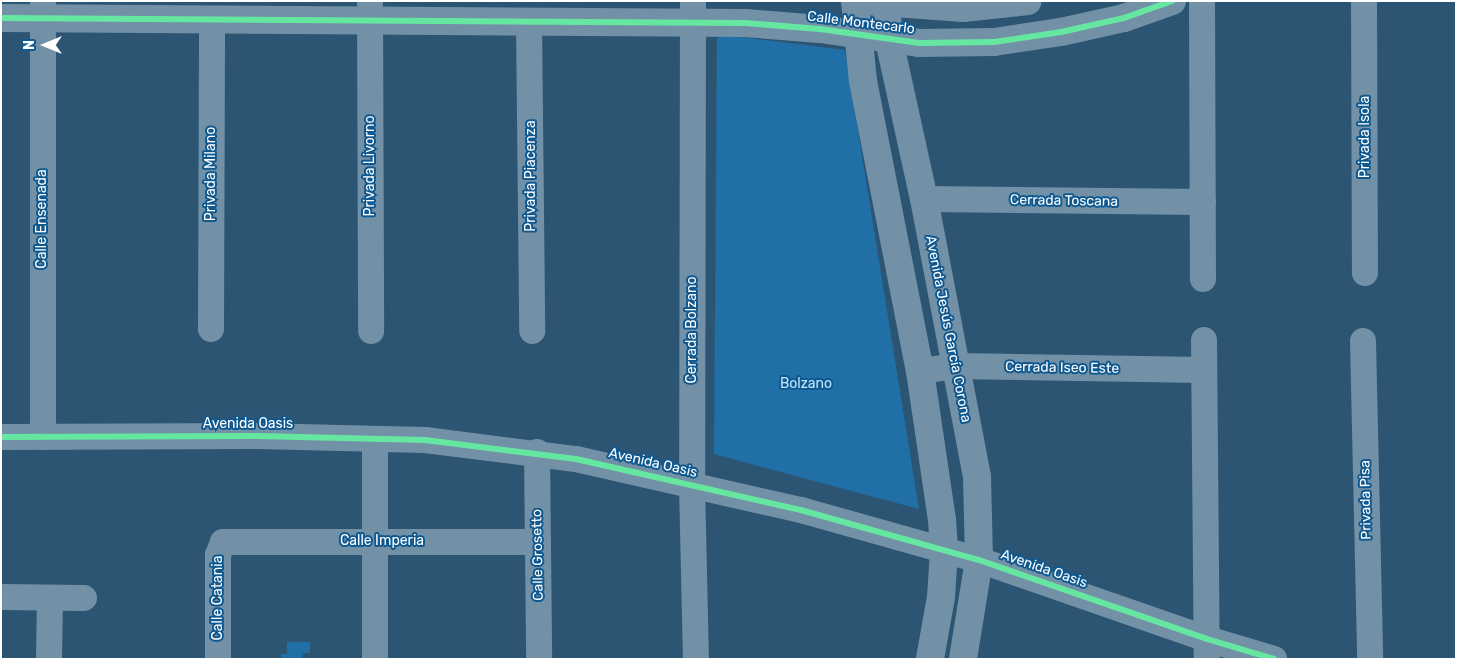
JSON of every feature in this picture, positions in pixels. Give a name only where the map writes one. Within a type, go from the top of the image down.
[{"type":"street","points":[[855,1],[856,36],[920,371],[944,551],[930,659]]},
{"type":"street","name":"Calle Montecarlo","points":[[880,2],[963,8],[1028,1]]},
{"type":"street","name":"Calle Montecarlo","points":[[1,18],[42,10],[212,19],[370,12],[530,21],[693,12],[820,29],[856,36],[918,43],[1004,40],[1124,18],[1172,1]]},
{"type":"street","points":[[1202,1],[1203,279]]},
{"type":"street","name":"Privada Isola","points":[[1364,1],[1365,273]]},
{"type":"street","name":"Avenida Jesús García Corona","points":[[880,2],[924,199],[954,366],[977,477],[979,560],[963,659]]},
{"type":"street","name":"Calle Ensenada","points":[[42,10],[43,437]]},
{"type":"street","name":"Privada Livorno","points":[[370,12],[371,331]]},
{"type":"street","name":"Cerrada Bolzano","points":[[693,12],[692,485],[696,659]]},
{"type":"street","name":"Privada Milano","points":[[211,329],[212,19]]},
{"type":"street","name":"Privada Piacenza","points":[[530,21],[532,331]]},
{"type":"street","name":"Cerrada Toscana","points":[[924,199],[1203,202]]},
{"type":"street","points":[[1204,340],[1207,649]]},
{"type":"street","name":"Privada Pisa","points":[[1363,341],[1370,659]]},
{"type":"street","name":"Cerrada Iseo Este","points":[[920,371],[954,366],[1204,370]]},
{"type":"street","name":"Avenida Oasis","points":[[1,437],[375,440],[464,443],[537,452],[646,472],[692,485],[801,510],[979,560],[1207,649],[1274,659]]},
{"type":"street","points":[[375,440],[375,659]]},
{"type":"street","name":"Calle Grosetto","points":[[537,452],[539,659]]},
{"type":"street","name":"Calle Imperia","points":[[225,541],[538,542]]},
{"type":"street","name":"Calle Catania","points":[[218,659],[218,555],[220,544],[225,541]]},
{"type":"street","points":[[1,598],[84,598]]},
{"type":"street","points":[[49,659],[50,598]]},
{"type":"green space","name":"Bolzano","points":[[717,34],[845,50],[919,509],[714,454]]},
{"type":"green space","points":[[287,642],[310,642],[310,653],[303,653],[302,659],[281,659],[281,654],[287,654]]},
{"type":"cycle path","points":[[1,18],[745,23],[820,29],[919,43],[994,42],[1061,32],[1124,18],[1172,1]]},
{"type":"cycle path","points":[[1,437],[257,436],[425,440],[576,459],[801,510],[979,560],[1207,639],[1274,659]]}]
